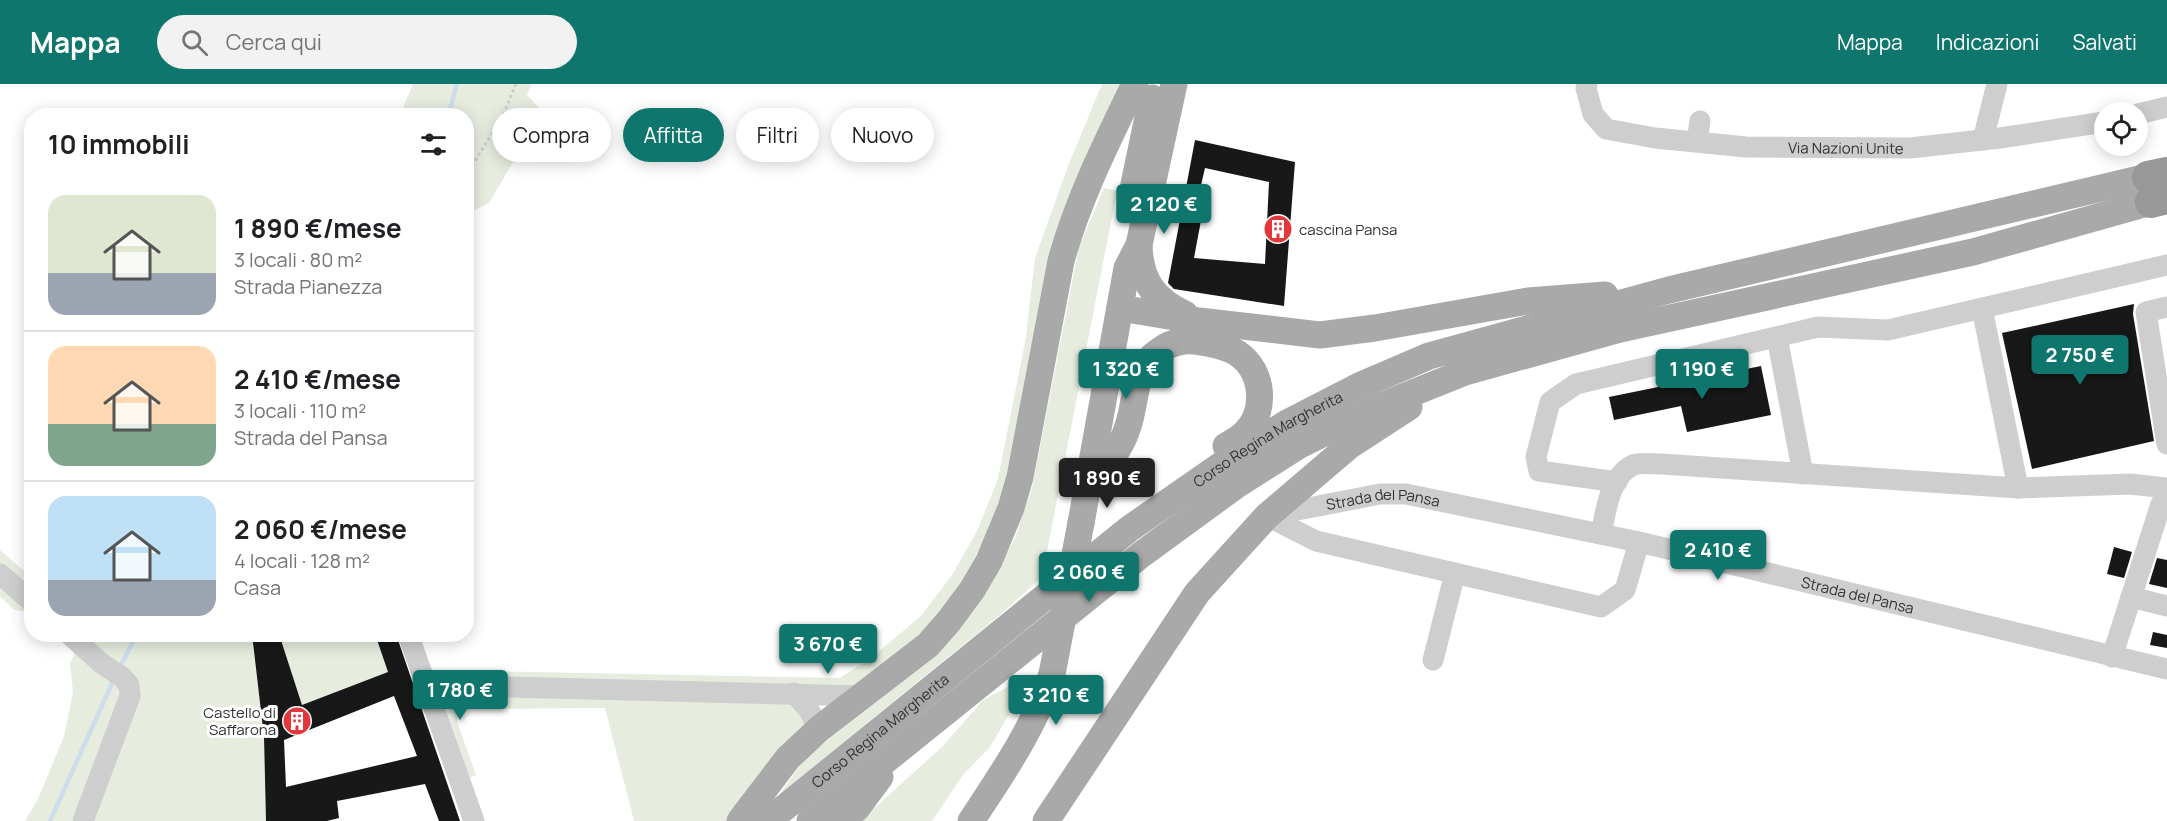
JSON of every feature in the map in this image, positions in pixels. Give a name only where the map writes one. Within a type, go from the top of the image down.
[{"type":"main road","points":[[740,821],[788,758],[819,729],[928,645],[972,590],[1002,533],[1011,508],[1022,467],[1061,261],[1070,230],[1086,189],[1135,84]]},
{"type":"main road","points":[[971,821],[1013,756],[1043,701],[1052,674],[1089,485],[1120,308],[1133,256],[1156,84]]},
{"type":"main road","points":[[1144,183],[1174,84]]},
{"type":"main road","points":[[1086,189],[1100,176],[1144,183]]},
{"type":"main road","points":[[1120,308],[1199,321],[1320,335],[1375,328],[1528,301],[1669,290],[2158,188]]},
{"type":"main road","points":[[1619,316],[1973,252],[2158,188]]},
{"type":"main road","points":[[1133,256],[1139,261],[1145,279],[1161,301],[1199,321]]},
{"type":"main road","points":[[1619,316],[1669,290]]},
{"type":"main road","name":"Corso Regina Margherita","points":[[810,821],[1142,554],[1238,484],[1298,446],[1368,411],[1465,372],[1619,316]]},
{"type":"main road","name":"Corso Regina Margherita","points":[[768,821],[1129,530],[1234,456],[1287,423],[1359,386],[1429,356],[1619,316]]},
{"type":"main road","points":[[1089,485],[1113,456],[1128,428],[1140,374],[1153,354],[1173,343],[1186,341],[1228,348],[1244,359],[1256,376],[1260,393],[1260,402],[1251,426],[1236,441],[1158,490],[1129,530]]},
{"type":"main road","points":[[1046,821],[1197,593],[1267,516],[1348,446],[1465,372]]},
{"type":"main road","points":[[841,821],[857,808],[905,744]]},
{"type":"street","name":"Via Nazioni Unite","points":[[1587,84],[1593,114],[1606,129],[1655,138],[1698,132],[1746,147],[1910,148],[2094,123]]},
{"type":"street","points":[[1983,140],[1997,84]]},
{"type":"street","points":[[2148,112],[2167,107]]},
{"type":"street","points":[[1617,482],[1539,471],[1536,458],[1550,402],[1576,384],[1818,327],[1888,330],[2167,265]]},
{"type":"street","points":[[2167,307],[2146,312],[2167,444]]},
{"type":"street","points":[[1982,308],[2018,488]]},
{"type":"street","points":[[1777,337],[1803,474]]},
{"type":"street","points":[[1601,534],[1610,494],[1621,474],[1634,464],[2018,488],[2130,484],[2167,488]]},
{"type":"street","name":"Strada del Pansa","points":[[1267,516],[1380,494],[1406,494],[1639,542],[2167,669]]},
{"type":"street","points":[[2112,657],[2160,504],[2167,497]]},
{"type":"street","points":[[1267,516],[1316,541],[1601,607],[1625,590],[1639,542]]},
{"type":"street","points":[[1433,660],[1455,573]]},
{"type":"street","points":[[0,574],[24,595]]},
{"type":"street","points":[[2131,597],[2167,606]]},
{"type":"street","points":[[79,642],[129,684],[130,696],[84,821]]},
{"type":"street","points":[[411,642],[474,821]]},
{"type":"street","points":[[427,685],[862,696]]},
{"type":"street","points":[[794,693],[809,710],[819,729]]},
{"type":"path","points":[[474,163],[503,115],[516,84]]},
{"type":"shaded area","points":[[413,84],[532,84],[527,95],[539,108],[492,108],[492,162],[513,162],[489,203],[474,210],[474,108],[403,108]]},
{"type":"shaded area","points":[[1102,84],[1123,84],[1002,500],[974,560],[957,589],[937,616],[908,645],[854,690],[435,680],[430,670],[840,678],[871,658],[921,616],[952,575],[977,531],[998,479],[1026,337],[1035,258],[1068,166]]},
{"type":"shaded area","points":[[1104,188],[1117,191],[1042,577],[1001,614],[780,794],[806,757],[939,653],[958,630],[997,571],[1015,538],[1032,488],[1079,247]]},
{"type":"shaded area","points":[[0,550],[24,571],[24,611],[14,610],[0,596]]},
{"type":"shaded area","points":[[80,642],[253,642],[264,737],[266,821],[25,821],[38,799],[64,736],[73,692],[70,664]]},
{"type":"shaded area","points":[[281,642],[377,642],[388,672],[302,705]]},
{"type":"shaded area","points":[[1033,674],[990,747],[963,775],[932,821],[860,821],[942,747],[983,700]]},
{"type":"shaded area","points":[[452,696],[787,701],[807,722],[730,821],[634,821],[605,708],[464,709],[458,712],[457,722],[476,775],[470,778],[447,712],[448,702]]},
{"type":"building","name":"cascina Pansa","points":[[1195,140],[1295,162],[1284,306],[1174,289],[1168,283]],"holes":[[[1205,168],[1269,182],[1265,264],[1194,258],[1205,199],[1198,198]]]},
{"type":"building","points":[[2134,304],[2133,314],[2154,441],[2032,469],[2002,333]]},
{"type":"building","points":[[1761,366],[1771,415],[1687,432],[1681,406],[1614,420],[1609,397]]},
{"type":"building","points":[[2114,547],[2132,552],[2124,578],[2107,574]]},
{"type":"building","points":[[2157,558],[2167,560],[2167,588],[2149,584]]},
{"type":"building","points":[[2153,632],[2167,635],[2167,648],[2150,645]]},
{"type":"building","name":"Castello di Saffarona","points":[[253,642],[282,642],[302,705],[388,672],[378,642],[399,642],[460,821],[439,821],[425,784],[337,801],[339,818],[327,821],[266,821],[264,737]],"holes":[[[394,696],[417,756],[286,787],[284,740]]]},
{"type":"waterway","points":[[450,108],[457,84]]},
{"type":"waterway","points":[[119,669],[133,642]]},
{"type":"waterway","points":[[50,821],[114,679]]},
{"type":"place","name":"cascina Pansa","points":[[1278,229]]},
{"type":"place","name":"Castello di Saffarona","points":[[297,721]]}]
